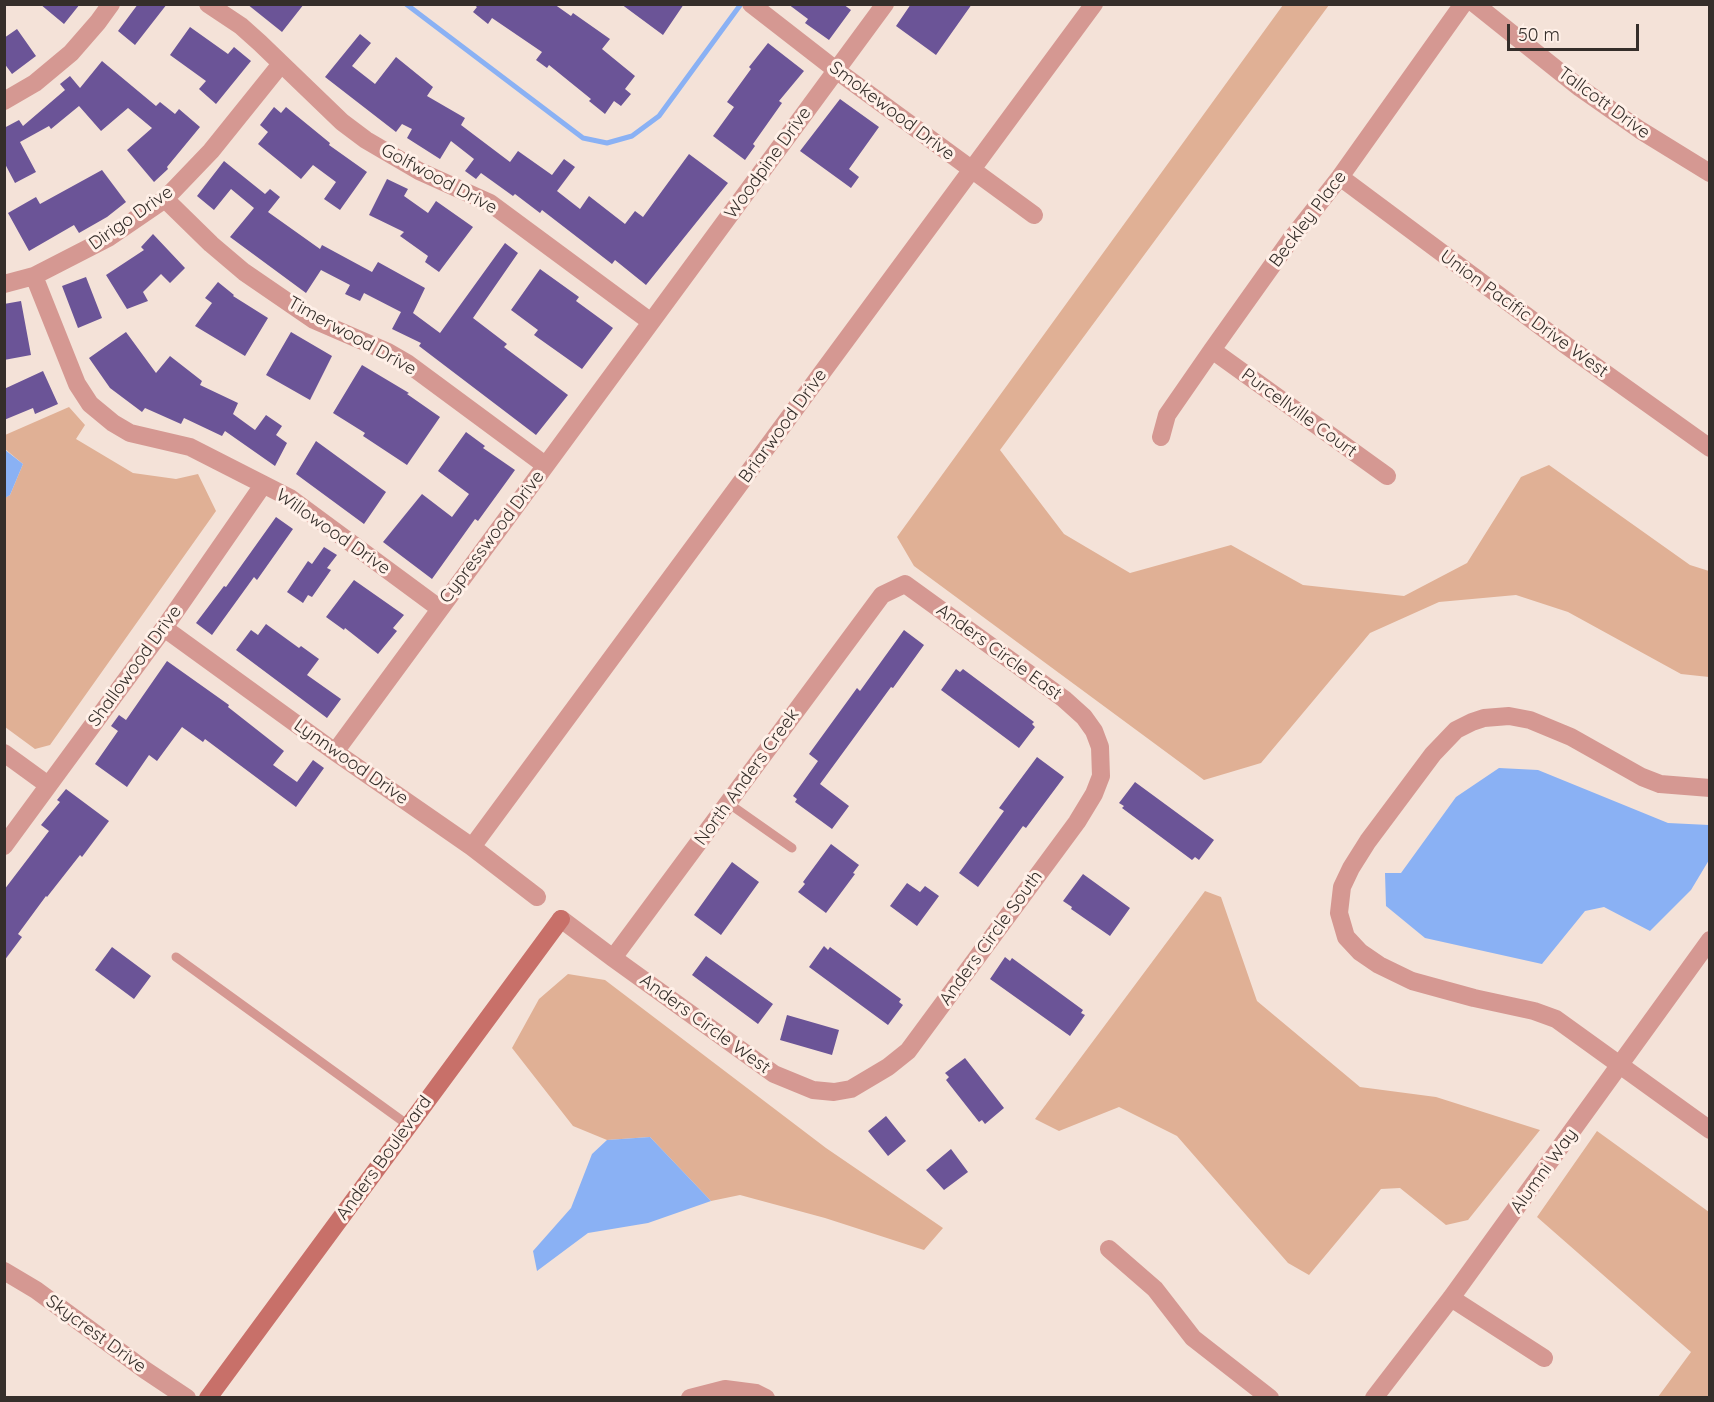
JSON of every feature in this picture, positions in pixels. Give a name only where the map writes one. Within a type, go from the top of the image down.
[{"type":"street","points":[[4,101],[35,83],[71,53],[111,4]]},
{"type":"street","name":"Golfwood Drive","points":[[208,4],[241,26],[342,122],[366,140],[419,171],[490,203],[651,322]]},
{"type":"street","name":"Woodpine Drive","points":[[651,322],[885,4]]},
{"type":"street","name":"Briarwood Drive","points":[[472,847],[1094,4]]},
{"type":"street","name":"Beckley Place","points":[[1161,437],[1167,415],[1212,350],[1291,239],[1340,177],[1463,4]]},
{"type":"street","name":"Tallcott Drive","points":[[1475,4],[1580,88],[1640,130],[1710,173]]},
{"type":"street","name":"Smokewood Drive","points":[[753,6],[836,70],[1034,215]]},
{"type":"street","name":"Dirigo Drive","points":[[4,284],[34,276],[108,238],[165,199],[211,151],[281,64]]},
{"type":"street","name":"Union Pacific Drive West","points":[[1340,177],[1567,346],[1710,448]]},
{"type":"street","name":"Timerwood Drive","points":[[165,199],[211,244],[244,272],[314,320],[388,352],[407,363],[545,465]]},
{"type":"street","name":"Willowood Drive","points":[[34,276],[77,384],[90,404],[113,423],[130,433],[190,447],[290,498],[439,608]]},
{"type":"street","name":"Cypresswood Drive","points":[[335,752],[651,322]]},
{"type":"street","name":"Purcellville Court","points":[[1212,350],[1387,476]]},
{"type":"street","name":"Shallowood Drive","points":[[4,846],[164,628],[263,485]]},
{"type":"street","name":"Anders Circle East","points":[[882,595],[905,585],[1064,699],[1084,717],[1094,731],[1100,747]]},
{"type":"street","name":"North Anders Creek","points":[[614,958],[882,595]]},
{"type":"street","name":"Lynnwood Drive","points":[[164,628],[335,752],[472,847],[537,897]]},
{"type":"street","points":[[1710,788],[1660,784],[1642,777],[1571,736],[1530,720],[1509,716],[1484,718],[1472,722],[1456,730],[1433,754],[1375,832],[1351,868],[1342,887],[1339,914],[1346,937],[1360,952],[1379,966],[1412,981],[1534,1011],[1556,1019],[1710,1130]]},
{"type":"street","name":"Anders Circle South","points":[[834,1092],[851,1089],[888,1067],[908,1051],[1077,822],[1094,794],[1101,776],[1100,747]]},
{"type":"street","points":[[4,753],[48,785]]},
{"type":"street","name":"Anders Circle West","points":[[561,919],[774,1074],[813,1090],[834,1092]]},
{"type":"street","name":"Anders Boulevard","points":[[208,1398],[561,919]]},
{"type":"street","name":"Alumni Way","points":[[1374,1398],[1451,1298],[1710,940]]},
{"type":"street","points":[[1109,1250],[1155,1290],[1193,1338],[1269,1398]]},
{"type":"street","name":"Skycrest Drive","points":[[4,1271],[36,1290],[187,1398]]},
{"type":"street","points":[[1451,1298],[1544,1358]]},
{"type":"street","points":[[690,1398],[725,1389],[756,1393],[766,1398]]},
{"type":"lane","points":[[728,803],[792,848]]},
{"type":"lane","points":[[176,957],[408,1125]]},
{"type":"shaded area","points":[[1283,5],[1329,5],[1000,450],[1064,534],[1130,573],[1231,545],[1303,585],[1404,596],[1467,563],[1521,477],[1549,465],[1690,565],[1709,571],[1709,677],[1681,674],[1568,612],[1516,595],[1439,602],[1370,633],[1261,763],[1204,780],[914,566],[897,537]]},
{"type":"shaded area","points":[[69,407],[85,425],[76,439],[133,473],[176,479],[198,474],[216,511],[50,745],[35,749],[5,727],[4,498],[10,495],[23,464],[5,449],[5,435]]},
{"type":"shaded area","points":[[1205,891],[1221,897],[1257,1001],[1360,1087],[1436,1097],[1540,1130],[1468,1220],[1446,1225],[1400,1188],[1381,1189],[1309,1275],[1288,1263],[1177,1136],[1119,1107],[1059,1131],[1035,1119]]},
{"type":"shaded area","points":[[568,974],[605,980],[826,1148],[943,1228],[924,1250],[825,1218],[740,1195],[711,1201],[650,1137],[607,1140],[573,1126],[512,1048],[539,999]]},
{"type":"shaded area","points":[[1597,1131],[1709,1212],[1709,1397],[1658,1397],[1691,1352],[1537,1217]]},
{"type":"water","points":[[4,449],[23,464],[10,495],[5,498]]},
{"type":"water","points":[[1499,768],[1538,770],[1668,823],[1709,825],[1709,860],[1691,890],[1650,931],[1604,907],[1585,911],[1542,964],[1425,938],[1386,906],[1385,873],[1401,873],[1456,797]]},
{"type":"water","points":[[650,1137],[711,1201],[648,1223],[588,1233],[537,1271],[533,1251],[571,1208],[592,1154],[607,1140]]},
{"type":"building","points":[[40,4],[80,4],[64,24]]},
{"type":"building","points":[[138,4],[167,4],[135,45],[118,31]]},
{"type":"building","points":[[247,4],[304,4],[282,32]]},
{"type":"building","points":[[473,4],[554,4],[571,16],[573,13],[610,39],[602,49],[635,76],[625,89],[631,94],[621,106],[614,101],[605,114],[589,101],[591,99],[549,65],[547,68],[536,60],[542,52],[492,18],[488,24],[473,12],[477,7]]},
{"type":"building","points":[[621,4],[684,4],[663,35]]},
{"type":"building","points":[[788,4],[843,4],[851,10],[829,40],[805,23],[808,19]]},
{"type":"building","points":[[911,4],[972,4],[936,55],[896,26]]},
{"type":"building","points":[[190,27],[228,54],[234,47],[251,61],[216,104],[199,89],[206,81],[170,55]]},
{"type":"building","points":[[17,29],[36,56],[12,74],[4,63],[4,38]]},
{"type":"building","points":[[360,34],[371,43],[352,66],[375,84],[396,57],[433,87],[427,96],[465,118],[461,125],[510,162],[518,151],[552,175],[564,159],[575,167],[557,191],[580,209],[589,196],[625,224],[635,211],[643,217],[689,154],[728,183],[646,285],[615,260],[612,264],[542,210],[540,213],[481,173],[476,179],[465,171],[474,159],[451,141],[440,159],[407,138],[412,129],[402,124],[396,132],[325,77]]},
{"type":"building","points":[[768,43],[804,71],[779,101],[782,103],[753,144],[755,146],[745,160],[713,136],[734,107],[727,102],[751,69],[749,67]]},
{"type":"building","points":[[102,61],[156,106],[160,102],[175,114],[179,109],[200,127],[167,167],[168,169],[154,182],[127,150],[152,128],[128,108],[101,131],[79,106],[51,129],[49,126],[20,142],[36,172],[15,183],[4,162],[4,128],[19,120],[23,126],[65,90],[60,84],[70,76],[80,88]]},
{"type":"building","points":[[840,99],[879,127],[849,169],[859,177],[851,188],[800,151]]},
{"type":"building","points":[[274,107],[281,113],[286,107],[330,143],[329,145],[367,172],[340,210],[324,199],[336,182],[313,165],[301,179],[258,144],[268,132],[260,125]]},
{"type":"building","points":[[224,161],[265,194],[270,189],[280,197],[268,212],[320,249],[322,245],[372,272],[378,262],[425,288],[413,313],[440,333],[505,243],[518,253],[473,318],[507,344],[504,347],[568,395],[536,435],[419,346],[421,343],[392,329],[401,312],[364,293],[360,301],[345,294],[350,285],[321,270],[306,293],[230,237],[254,208],[231,189],[214,210],[197,196]]},
{"type":"building","points":[[102,170],[126,202],[107,217],[79,233],[74,225],[29,251],[8,213],[36,197],[40,204]]},
{"type":"building","points":[[387,179],[408,189],[404,196],[428,213],[436,201],[473,227],[439,272],[425,262],[428,256],[400,236],[404,232],[369,215]]},
{"type":"building","points":[[153,234],[185,268],[170,283],[161,274],[143,292],[148,301],[127,309],[106,275],[144,250],[141,247]]},
{"type":"building","points":[[540,269],[579,297],[576,301],[613,328],[582,369],[534,335],[538,330],[511,310]]},
{"type":"building","points":[[86,277],[102,318],[78,328],[62,286]]},
{"type":"building","points":[[218,282],[233,296],[268,318],[245,356],[195,326],[212,303],[205,298]]},
{"type":"building","points":[[21,301],[31,355],[4,360],[4,304]]},
{"type":"building","points":[[126,332],[156,373],[170,356],[202,381],[200,385],[238,403],[233,414],[255,430],[266,415],[282,426],[276,435],[287,443],[275,466],[225,431],[222,436],[184,418],[181,424],[145,408],[142,412],[110,388],[89,358]]},
{"type":"building","points":[[291,332],[332,356],[310,400],[266,375]]},
{"type":"building","points":[[362,365],[409,393],[407,394],[440,417],[407,465],[363,436],[365,433],[333,413]]},
{"type":"building","points":[[43,371],[58,404],[35,414],[33,408],[4,420],[4,389]]},
{"type":"building","points":[[466,432],[485,446],[483,448],[515,470],[478,521],[475,519],[432,579],[383,542],[422,494],[452,517],[469,494],[438,471]]},
{"type":"building","points":[[316,441],[386,492],[364,524],[296,474]]},
{"type":"building","points":[[276,517],[293,529],[257,580],[254,577],[212,635],[196,623],[224,586],[226,587]]},
{"type":"building","points":[[324,547],[337,555],[327,568],[331,570],[312,597],[308,595],[303,603],[287,592],[308,561],[312,564]]},
{"type":"building","points":[[354,580],[404,615],[393,628],[397,631],[378,654],[345,628],[344,630],[326,617]]},
{"type":"building","points":[[266,624],[299,648],[301,646],[319,659],[307,675],[341,699],[327,718],[236,650],[251,630],[258,635]]},
{"type":"building","points":[[904,630],[924,645],[820,784],[849,806],[832,829],[795,802],[797,799],[793,796],[818,761],[809,754],[857,688],[860,691]]},
{"type":"building","points":[[167,661],[229,705],[228,707],[284,751],[273,765],[297,782],[313,760],[324,768],[296,807],[205,739],[203,742],[182,727],[157,761],[149,755],[127,787],[95,764],[118,731],[111,726],[119,715],[126,720]]},
{"type":"building","points":[[956,669],[960,672],[963,669],[1034,722],[1032,724],[1035,727],[1019,748],[941,690]]},
{"type":"building","points":[[1037,757],[1064,777],[1026,828],[1023,826],[978,887],[959,873],[1004,811],[999,808]]},
{"type":"building","points":[[1135,782],[1214,840],[1199,860],[1195,857],[1192,860],[1122,808],[1124,806],[1119,803]]},
{"type":"building","points":[[66,789],[109,821],[82,857],[80,855],[46,896],[18,934],[22,937],[4,961],[4,890],[49,831],[41,825],[60,802],[57,800]]},
{"type":"building","points":[[831,844],[859,865],[853,873],[855,874],[826,913],[798,892]]},
{"type":"building","points":[[732,862],[759,882],[721,935],[694,915]]},
{"type":"building","points":[[1083,874],[1130,908],[1110,936],[1063,901]]},
{"type":"building","points":[[907,883],[920,892],[925,886],[939,896],[917,926],[890,906]]},
{"type":"building","points":[[824,946],[828,950],[830,947],[901,999],[899,1002],[903,1005],[888,1025],[809,967]]},
{"type":"building","points":[[112,947],[151,976],[134,999],[95,970]]},
{"type":"building","points":[[706,956],[773,1004],[758,1024],[692,975]]},
{"type":"building","points":[[1005,957],[1010,961],[1012,958],[1083,1010],[1081,1013],[1085,1015],[1070,1036],[990,979]]},
{"type":"building","points":[[787,1015],[839,1030],[832,1055],[780,1040]]},
{"type":"building","points":[[965,1058],[1004,1108],[985,1124],[982,1120],[979,1122],[946,1080],[949,1077],[945,1073]]},
{"type":"building","points":[[886,1116],[906,1141],[888,1156],[868,1131]]},
{"type":"building","points":[[951,1149],[968,1172],[944,1190],[926,1170]]},
{"type":"waterway","points":[[406,4],[583,138],[607,143],[632,136],[659,116],[741,4]]}]
